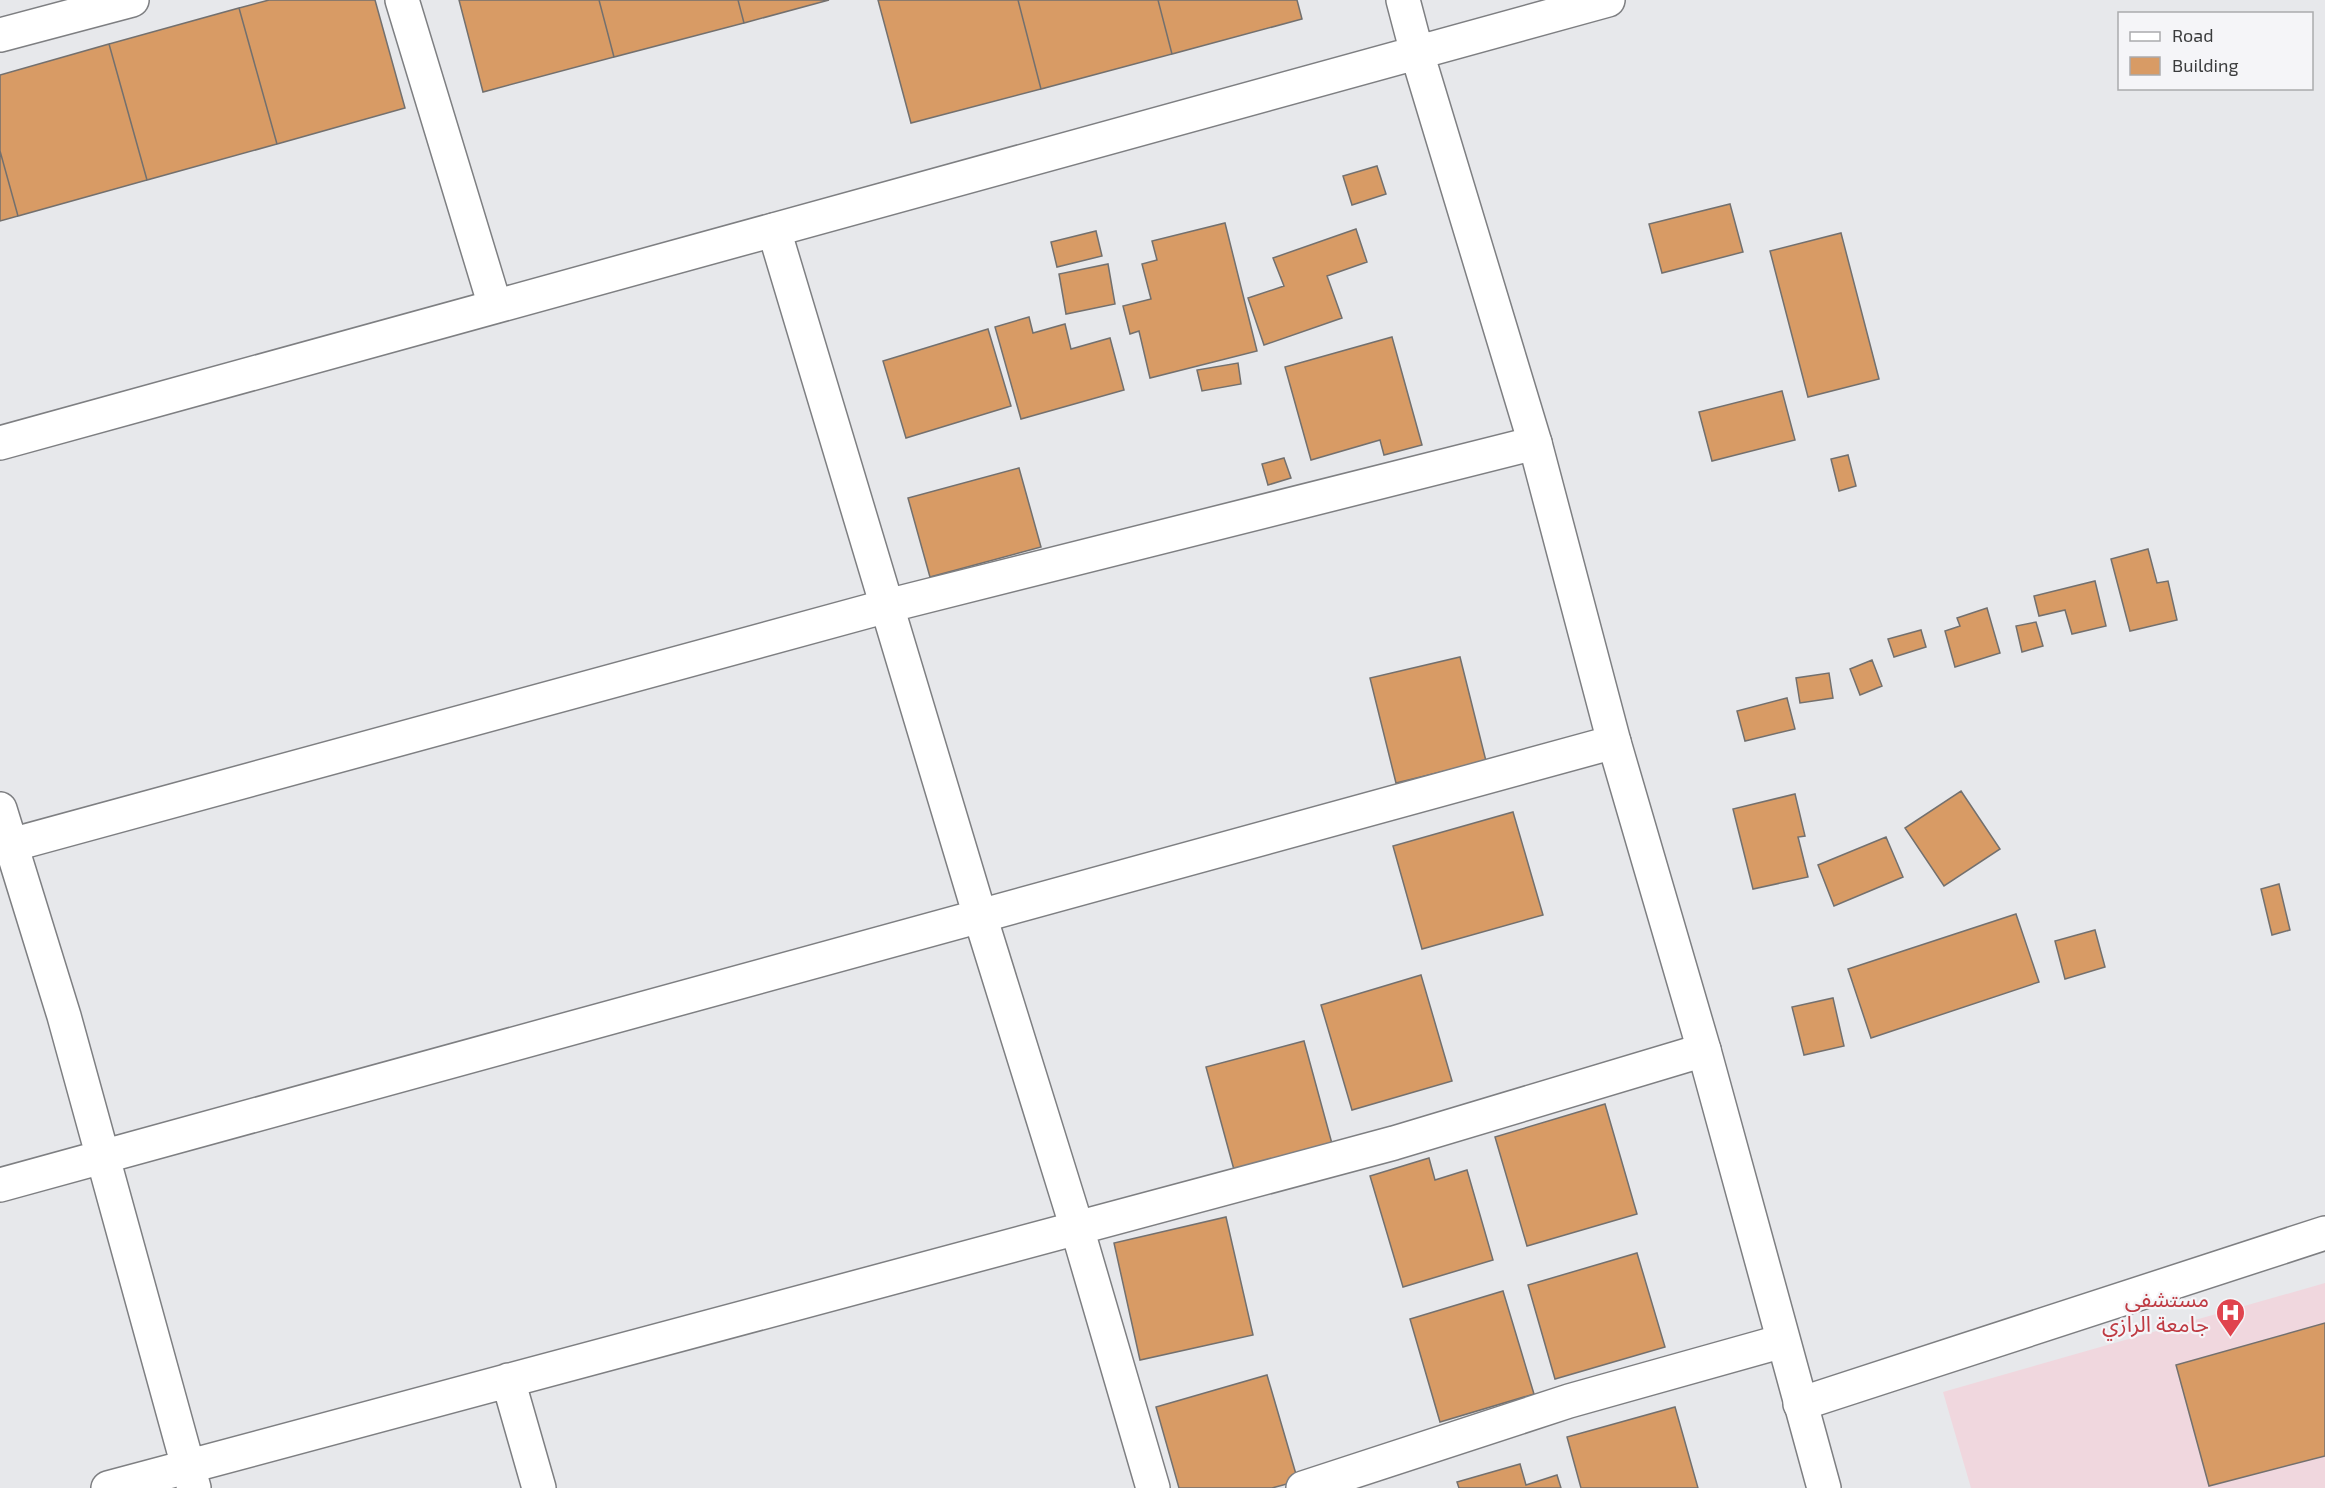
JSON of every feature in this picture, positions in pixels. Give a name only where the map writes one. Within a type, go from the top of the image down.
[{"type":"street","points":[[0,35],[132,0]]},
{"type":"street","points":[[402,0],[495,306]]},
{"type":"street","points":[[1403,0],[1535,443],[1614,742],[1704,1050],[1824,1488]]},
{"type":"street","points":[[0,443],[1608,0]]},
{"type":"street","points":[[774,230],[980,916],[1077,1228],[1153,1488]]},
{"type":"street","points":[[5,846],[887,606],[1535,443]]},
{"type":"street","points":[[0,1185],[1614,742]]},
{"type":"street","points":[[0,809],[5,846],[58,995],[191,1477]]},
{"type":"street","points":[[108,1488],[191,1477],[508,1380],[1394,1143],[1704,1050]]},
{"type":"street","points":[[1800,1404],[2325,1233]]},
{"type":"street","points":[[1303,1488],[1569,1401],[1782,1341]]},
{"type":"street","points":[[508,1380],[539,1488]]},
{"type":"shaded area","name":"مستشفى جامعة الرازي","points":[[2325,1283],[2325,1488],[1971,1488],[1943,1392]]},
{"type":"building","points":[[269,0],[375,0],[405,108],[277,144],[239,8]]},
{"type":"building","points":[[459,0],[599,0],[614,57],[483,92]]},
{"type":"building","points":[[599,0],[738,0],[744,23],[614,57]]},
{"type":"building","points":[[738,0],[829,0],[744,23]]},
{"type":"building","points":[[878,0],[1018,0],[1041,89],[911,123]]},
{"type":"building","points":[[1018,0],[1158,0],[1172,54],[1041,89]]},
{"type":"building","points":[[1158,0],[1297,0],[1302,19],[1172,54]]},
{"type":"building","points":[[239,8],[277,144],[147,180],[109,44]]},
{"type":"building","points":[[109,44],[147,180],[18,216],[0,151],[0,75]]},
{"type":"building","points":[[0,151],[18,216],[0,221]]},
{"type":"building","points":[[1377,166],[1386,194],[1352,205],[1343,176]]},
{"type":"building","points":[[1730,204],[1743,252],[1662,273],[1649,224]]},
{"type":"building","points":[[1225,223],[1257,351],[1150,378],[1139,331],[1130,334],[1123,306],[1151,299],[1142,264],[1157,260],[1152,241]]},
{"type":"building","points":[[1356,229],[1367,262],[1327,276],[1342,318],[1264,345],[1248,298],[1284,286],[1273,258]]},
{"type":"building","points":[[1096,231],[1102,256],[1057,267],[1051,242]]},
{"type":"building","points":[[1841,233],[1879,379],[1808,397],[1770,251]]},
{"type":"building","points":[[1108,264],[1115,304],[1066,314],[1059,274]]},
{"type":"building","points":[[1029,317],[1033,333],[1065,324],[1071,349],[1110,338],[1124,390],[1021,419],[995,327]]},
{"type":"building","points":[[988,329],[1011,406],[906,438],[883,361]]},
{"type":"building","points":[[1392,337],[1422,445],[1384,455],[1380,440],[1311,460],[1285,367]]},
{"type":"building","points":[[1238,363],[1241,384],[1202,391],[1197,370]]},
{"type":"building","points":[[1782,391],[1795,440],[1712,461],[1699,412]]},
{"type":"building","points":[[1848,455],[1856,486],[1839,491],[1831,459]]},
{"type":"building","points":[[1284,458],[1291,478],[1268,485],[1262,464]]},
{"type":"building","points":[[1019,468],[1041,547],[930,577],[908,498]]},
{"type":"building","points":[[2148,549],[2157,583],[2168,581],[2177,620],[2130,631],[2111,559]]},
{"type":"building","points":[[2095,581],[2106,626],[2072,634],[2065,610],[2039,616],[2034,596]]},
{"type":"building","points":[[1987,608],[2000,653],[1955,667],[1945,631],[1960,626],[1957,618]]},
{"type":"building","points":[[2036,622],[2043,646],[2022,652],[2016,626]]},
{"type":"building","points":[[1921,630],[1926,647],[1894,657],[1888,639]]},
{"type":"building","points":[[1460,657],[1486,761],[1396,783],[1370,678]]},
{"type":"building","points":[[1872,660],[1882,686],[1860,695],[1850,669]]},
{"type":"building","points":[[1829,673],[1833,698],[1800,703],[1796,678]]},
{"type":"building","points":[[1787,698],[1795,729],[1745,741],[1737,711]]},
{"type":"building","points":[[1961,791],[2000,849],[1944,886],[1905,828]]},
{"type":"building","points":[[1795,794],[1805,836],[1798,837],[1808,877],[1753,889],[1733,809]]},
{"type":"building","points":[[1513,812],[1543,915],[1422,949],[1393,846]]},
{"type":"building","points":[[1886,837],[1903,877],[1834,906],[1818,865]]},
{"type":"building","points":[[2279,884],[2290,930],[2272,935],[2261,889]]},
{"type":"building","points":[[2016,914],[2039,982],[1871,1038],[1848,969]]},
{"type":"building","points":[[2095,930],[2105,967],[2065,979],[2055,941]]},
{"type":"building","points":[[1421,975],[1452,1081],[1352,1110],[1321,1005]]},
{"type":"building","points":[[1833,998],[1844,1046],[1804,1055],[1792,1007]]},
{"type":"building","points":[[1304,1041],[1334,1151],[1236,1177],[1206,1067]]},
{"type":"building","points":[[1605,1104],[1637,1214],[1527,1246],[1495,1137]]},
{"type":"building","points":[[1429,1158],[1435,1180],[1467,1170],[1493,1260],[1403,1287],[1370,1176]]},
{"type":"building","points":[[1226,1217],[1253,1335],[1140,1360],[1114,1243]]},
{"type":"building","points":[[1637,1253],[1665,1347],[1555,1379],[1528,1285]]},
{"type":"building","points":[[1503,1291],[1534,1394],[1440,1422],[1410,1319]]},
{"type":"building","points":[[2325,1323],[2325,1456],[2209,1486],[2176,1365]]},
{"type":"building","points":[[1267,1375],[1298,1481],[1272,1488],[1179,1488],[1156,1407]]},
{"type":"building","points":[[1675,1407],[1698,1488],[1581,1488],[1567,1437]]},
{"type":"building","points":[[1520,1464],[1526,1485],[1557,1475],[1561,1488],[1459,1488],[1457,1482]]},
{"type":"place","name":"مستشفى جامعة الرازي","points":[[2230,1338]]}]
